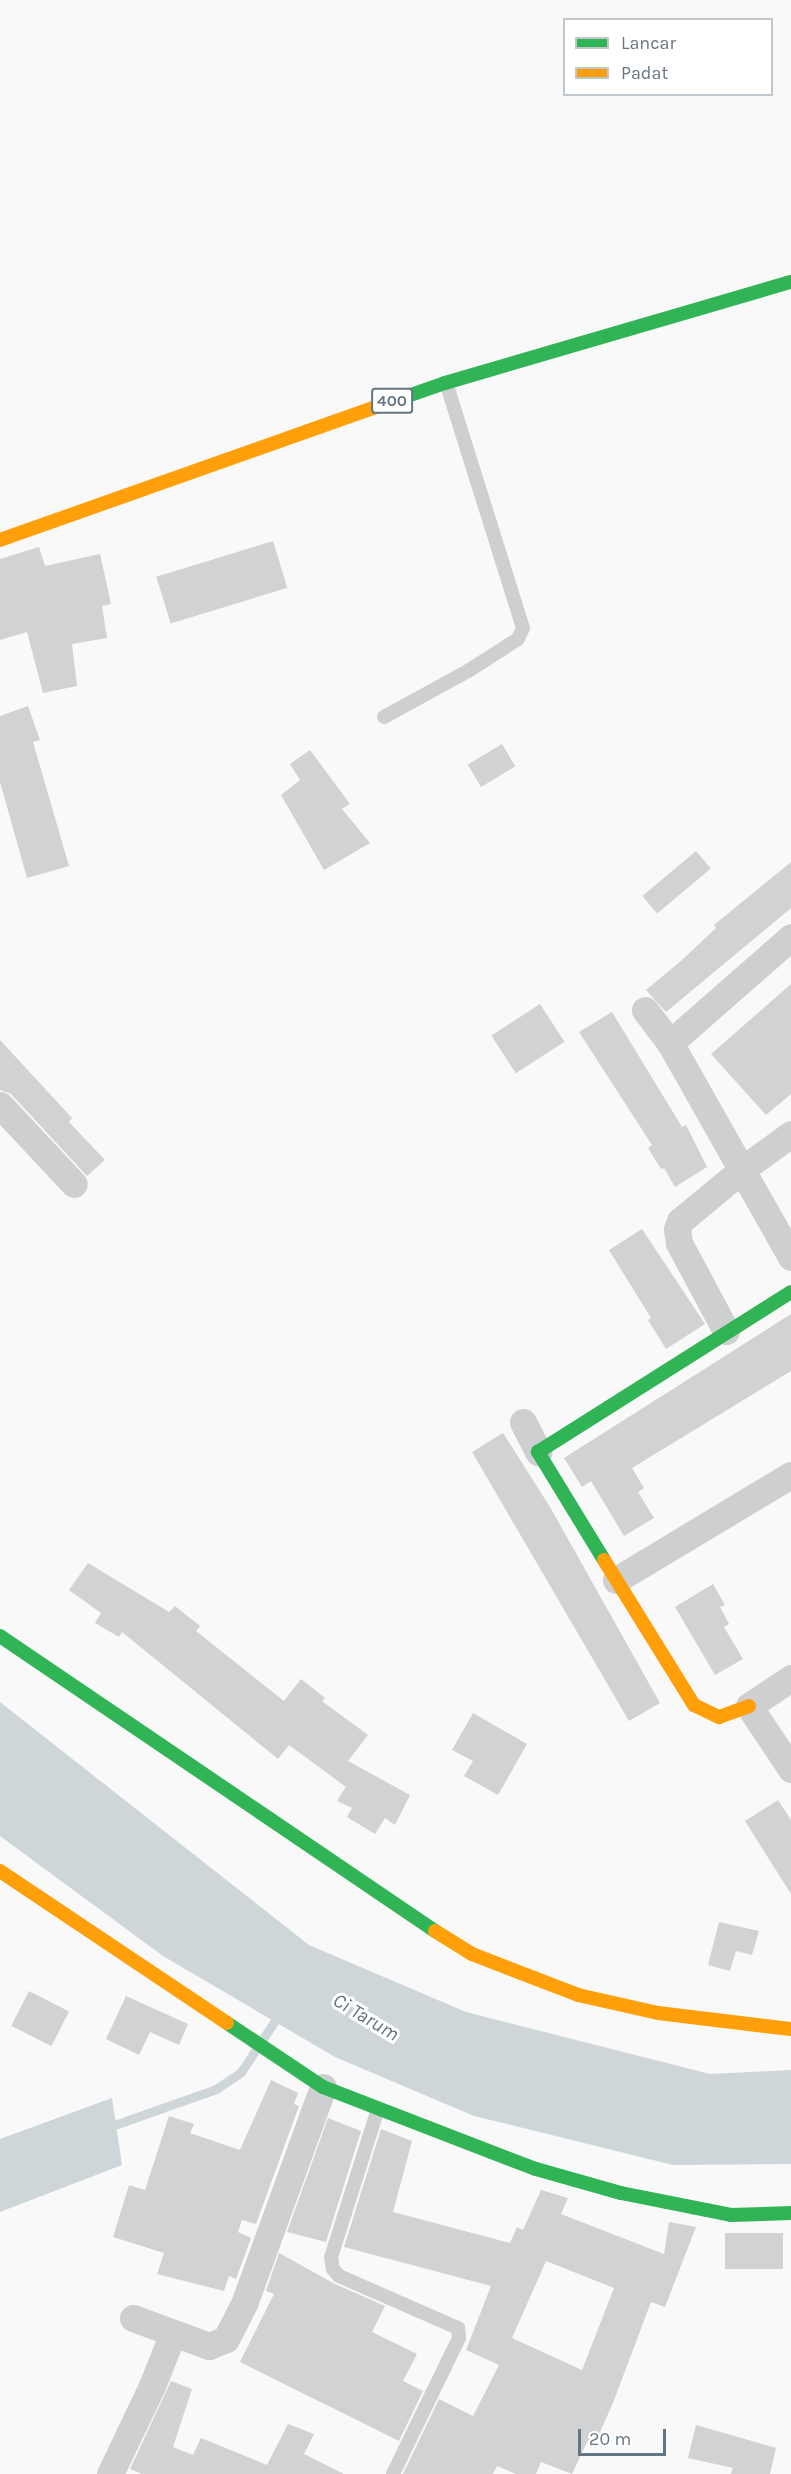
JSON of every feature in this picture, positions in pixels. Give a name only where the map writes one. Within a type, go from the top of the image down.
[{"type":"street","name":"400","points":[[0,540],[445,383],[791,282]]},
{"type":"street","points":[[670,1043],[791,937]]},
{"type":"street","points":[[645,1010],[670,1043],[744,1168],[791,1257]]},
{"type":"street","points":[[0,1105],[74,1184]]},
{"type":"street","points":[[726,1331],[679,1243],[677,1229],[680,1221],[744,1168],[791,1134]]},
{"type":"street","points":[[538,1452],[791,1292]]},
{"type":"street","points":[[523,1422],[538,1452],[694,1705],[719,1717],[749,1706],[791,1678]]},
{"type":"street","points":[[616,1580],[791,1475]]},
{"type":"street","points":[[0,1636],[373,1892],[472,1954],[578,1995],[658,2013],[791,2029]]},
{"type":"street","points":[[749,1706],[791,1770]]},
{"type":"street","points":[[0,1871],[323,2087],[536,2169],[621,2193],[731,2215],[791,2213]]},
{"type":"street","points":[[133,2318],[209,2346],[226,2339],[235,2326],[323,2087]]},
{"type":"street","points":[[110,2474],[152,2386],[172,2332]]},
{"type":"lane","points":[[384,717],[468,671],[518,639],[523,628],[445,383]]},
{"type":"lane","points":[[378,2109],[331,2257],[333,2269],[339,2276],[448,2321],[458,2328],[459,2338],[393,2474]]},
{"type":"water","name":"Ci Tarum","points":[[0,1702],[309,1945],[466,2012],[710,2074],[791,2070],[791,2164],[673,2165],[474,2116],[335,2057],[163,1956],[0,1836]]},
{"type":"water","points":[[112,2098],[122,2165],[0,2212],[0,2139]]},
{"type":"building","points":[[273,541],[287,588],[171,624],[156,577]]},
{"type":"building","points":[[39,547],[45,566],[100,554],[111,604],[102,606],[107,638],[72,644],[77,686],[43,693],[27,632],[0,640],[0,559]]},
{"type":"building","points":[[28,706],[40,740],[33,742],[69,866],[27,878],[0,782],[0,716]]},
{"type":"building","points":[[502,744],[515,766],[481,787],[468,765]]},
{"type":"building","points":[[310,750],[350,804],[342,809],[370,843],[324,870],[281,795],[300,780],[290,764]]},
{"type":"building","points":[[696,851],[711,869],[657,914],[642,896]]},
{"type":"building","points":[[791,862],[791,908],[666,1012],[646,990],[716,928],[714,925]]},
{"type":"building","points":[[791,984],[791,1094],[766,1115],[711,1054]]},
{"type":"building","points":[[540,1004],[565,1042],[516,1073],[491,1036]]},
{"type":"building","points":[[612,1012],[682,1127],[686,1125],[707,1167],[675,1187],[648,1148],[652,1145],[579,1032]]},
{"type":"building","points":[[0,1040],[72,1118],[69,1122],[105,1160],[87,1176],[11,1094],[0,1090]]},
{"type":"building","points":[[642,1229],[705,1324],[666,1349],[648,1320],[651,1318],[609,1250]]},
{"type":"building","points":[[791,1314],[791,1371],[632,1468],[644,1488],[638,1492],[654,1518],[624,1536],[591,1481],[582,1487],[564,1458]]},
{"type":"building","points":[[503,1433],[550,1507],[660,1703],[629,1721],[472,1452]]},
{"type":"building","points":[[88,1563],[169,1612],[175,1606],[200,1626],[196,1631],[284,1701],[301,1679],[325,1698],[322,1701],[368,1735],[348,1761],[410,1795],[395,1825],[385,1818],[375,1834],[347,1817],[352,1808],[337,1801],[346,1787],[289,1745],[278,1759],[122,1632],[119,1637],[95,1623],[101,1613],[69,1590]]},
{"type":"building","points":[[713,1584],[725,1605],[720,1607],[729,1624],[724,1627],[743,1659],[715,1675],[675,1607]]},
{"type":"building","points":[[473,1713],[527,1744],[498,1795],[464,1776],[473,1761],[452,1750]]},
{"type":"building","points":[[778,1800],[791,1820],[791,1894],[745,1821]]},
{"type":"building","points":[[719,1922],[759,1931],[752,1955],[736,1951],[730,1971],[708,1965]]},
{"type":"building","points":[[29,1991],[69,2011],[51,2046],[11,2026]]},
{"type":"building","points":[[126,1996],[188,2024],[179,2045],[150,2032],[139,2055],[106,2039]]},
{"type":"building","points":[[271,2080],[298,2093],[294,2104],[299,2106],[256,2224],[242,2220],[238,2232],[251,2238],[236,2279],[229,2276],[224,2291],[157,2274],[164,2253],[113,2237],[129,2185],[145,2190],[169,2116],[194,2124],[190,2133],[240,2150]]},
{"type":"building","points":[[328,2118],[361,2131],[326,2242],[287,2232]]},
{"type":"building","points":[[381,2129],[412,2141],[393,2212],[510,2243],[517,2227],[523,2230],[541,2190],[568,2198],[561,2214],[664,2254],[669,2222],[696,2227],[665,2307],[651,2302],[613,2403],[595,2443],[588,2440],[572,2474],[541,2462],[536,2474],[516,2474],[497,2466],[493,2474],[403,2474],[439,2399],[473,2416],[499,2365],[466,2350],[491,2286],[344,2247]],"holes":[[[546,2261],[614,2288],[582,2370],[512,2338]]]},
{"type":"building","points":[[725,2233],[783,2233],[783,2269],[725,2269]]},
{"type":"building","points":[[279,2253],[335,2284],[385,2306],[372,2332],[417,2354],[403,2381],[423,2391],[399,2441],[240,2362],[274,2294],[266,2291]]},
{"type":"building","points":[[171,2381],[192,2389],[173,2447],[193,2455],[201,2438],[267,2465],[288,2424],[314,2434],[304,2454],[344,2474],[142,2474],[130,2469]]},
{"type":"building","points":[[696,2425],[776,2448],[770,2474],[731,2474],[733,2468],[688,2458]]},
{"type":"waterway","points":[[106,2128],[216,2089],[241,2072],[280,2013]]},
{"type":"traffic: fast","points":[[376,407],[445,383],[791,282]]},
{"type":"traffic: fast","points":[[604,1560],[538,1452],[791,1292]]},
{"type":"traffic: fast","points":[[0,1636],[435,1931]]},
{"type":"traffic: fast","points":[[227,2023],[323,2087],[536,2169],[621,2193],[731,2215],[791,2213]]},
{"type":"traffic: slow","points":[[0,540],[376,407]]},
{"type":"traffic: slow","points":[[604,1560],[694,1705],[719,1717],[749,1706]]},
{"type":"traffic: slow","points":[[0,1871],[227,2023]]},
{"type":"traffic: slow","points":[[435,1931],[472,1954],[578,1995],[658,2013],[791,2029]]}]
